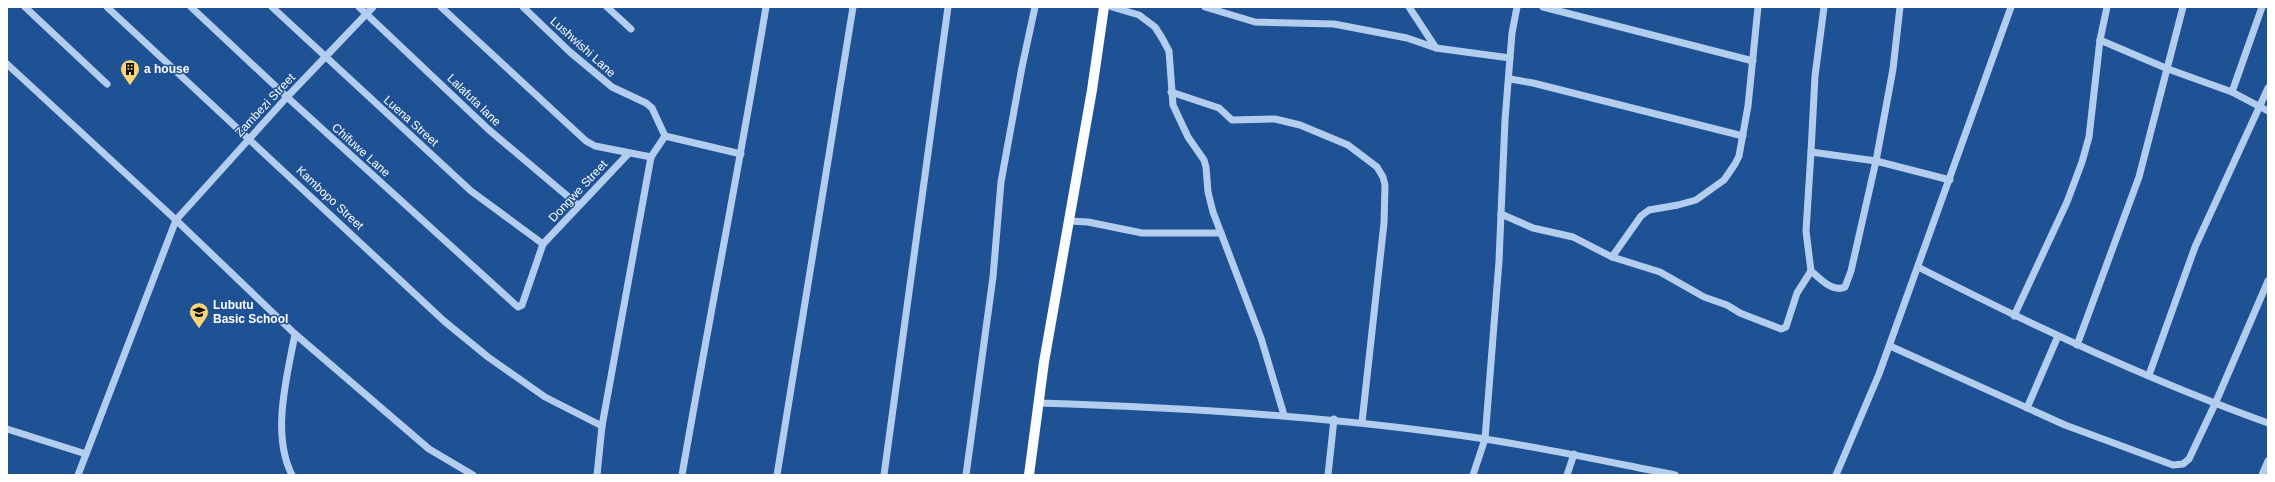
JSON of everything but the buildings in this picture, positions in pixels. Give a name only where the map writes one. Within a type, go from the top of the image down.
[{"type":"main road","points":[[1029,475],[1044,362],[1104,7]]},
{"type":"street","points":[[25,7],[107,84]]},
{"type":"street","name":"Kambopo Street","points":[[107,7],[250,138],[444,321],[488,357],[545,397],[602,426]]},
{"type":"street","name":"Chifuwe Lane","points":[[190,7],[287,98],[518,307],[522,305],[543,244]]},
{"type":"street","name":"Luena Street","points":[[272,7],[471,191],[543,244]]},
{"type":"street","name":"Lalafuta lane","points":[[359,7],[488,129],[578,205]]},
{"type":"street","name":"Zambezi Street","points":[[176,220],[250,138],[373,7]]},
{"type":"street","points":[[441,7],[586,141],[595,146],[651,157]]},
{"type":"street","name":"Lushwishi Lane","points":[[523,7],[570,52],[612,87],[646,103],[652,108],[665,136]]},
{"type":"street","points":[[607,7],[631,29]]},
{"type":"street","points":[[682,475],[716,281],[741,154],[766,7]]},
{"type":"street","points":[[777,475],[853,7]]},
{"type":"street","points":[[884,475],[948,7]]},
{"type":"street","points":[[966,475],[993,277],[1001,182],[1022,67],[1035,7]]},
{"type":"street","points":[[1112,7],[1139,15],[1159,32],[1168,51],[1173,106],[1182,127],[1194,148],[1204,160],[1208,192],[1260,338],[1284,415]]},
{"type":"street","points":[[1205,7],[1255,22],[1334,24],[1407,38],[1436,48],[1510,58]]},
{"type":"street","points":[[1409,7],[1436,48]]},
{"type":"street","points":[[1473,475],[1485,439],[1499,261],[1504,132],[1510,79],[1510,58],[1517,7]]},
{"type":"street","points":[[1543,7],[1753,61]]},
{"type":"street","points":[[1612,257],[1641,216],[1649,210],[1688,203],[1715,188],[1724,180],[1738,156],[1743,136],[1748,106],[1758,7]]},
{"type":"street","points":[[1501,214],[1533,228],[1573,236],[1612,257],[1660,272],[1704,297],[1727,305],[1781,329],[1786,327],[1797,293],[1811,271],[1806,231],[1814,76],[1824,7]]},
{"type":"street","points":[[1811,271],[1828,285],[1839,289],[1845,287],[1858,246],[1876,161],[1892,69],[1900,7]]},
{"type":"street","points":[[1836,475],[1890,346],[1950,180],[1999,35],[2011,7]]},
{"type":"street","points":[[2014,316],[2067,202],[2082,162],[2089,137],[2100,40],[2107,7]]},
{"type":"street","points":[[2077,344],[2137,185],[2183,7]]},
{"type":"street","points":[[2232,92],[2262,7]]},
{"type":"street","points":[[2100,40],[2168,69],[2232,92],[2268,111]]},
{"type":"street","points":[[7,64],[176,220],[295,334],[429,448],[473,475]]},
{"type":"street","points":[[1510,79],[1533,83],[1743,136]]},
{"type":"street","points":[[2149,375],[2195,247],[2268,88]]},
{"type":"street","points":[[1171,92],[1219,108],[1232,120],[1275,119],[1300,125],[1348,145],[1376,167],[1383,177],[1385,186],[1384,223],[1362,422]]},
{"type":"street","points":[[597,475],[602,426],[651,157],[665,136],[741,154]]},
{"type":"street","points":[[1811,152],[1876,161],[1950,180]]},
{"type":"street","name":"Dongwe Street","points":[[543,244],[560,228],[578,205],[629,153]]},
{"type":"street","points":[[78,475],[176,220]]},
{"type":"street","points":[[1069,221],[1088,222],[1142,234],[1221,232]]},
{"type":"street","points":[[1918,267],[2014,316],[2149,375],[2189,395],[2268,423]]},
{"type":"street","points":[[1890,346],[2065,425],[2173,465],[2183,464],[2189,459],[2215,404],[2268,281]]},
{"type":"street","points":[[292,475],[282,447],[281,425],[295,334]]},
{"type":"street","points":[[2027,408],[2058,336]]},
{"type":"street","points":[[1039,403],[1284,415],[1362,422],[1485,439],[1574,454],[1658,474],[1675,475]]},
{"type":"street","points":[[1328,475],[1334,419]]},
{"type":"street","points":[[7,429],[86,454]]},
{"type":"street","points":[[1567,475],[1574,454]]},
{"type":"street","points":[[2262,475],[2268,462]]},
{"type":"place","name":"a house","points":[[130,86]]},
{"type":"place","name":"Lubutu Basic School","points":[[199,329]]}]
